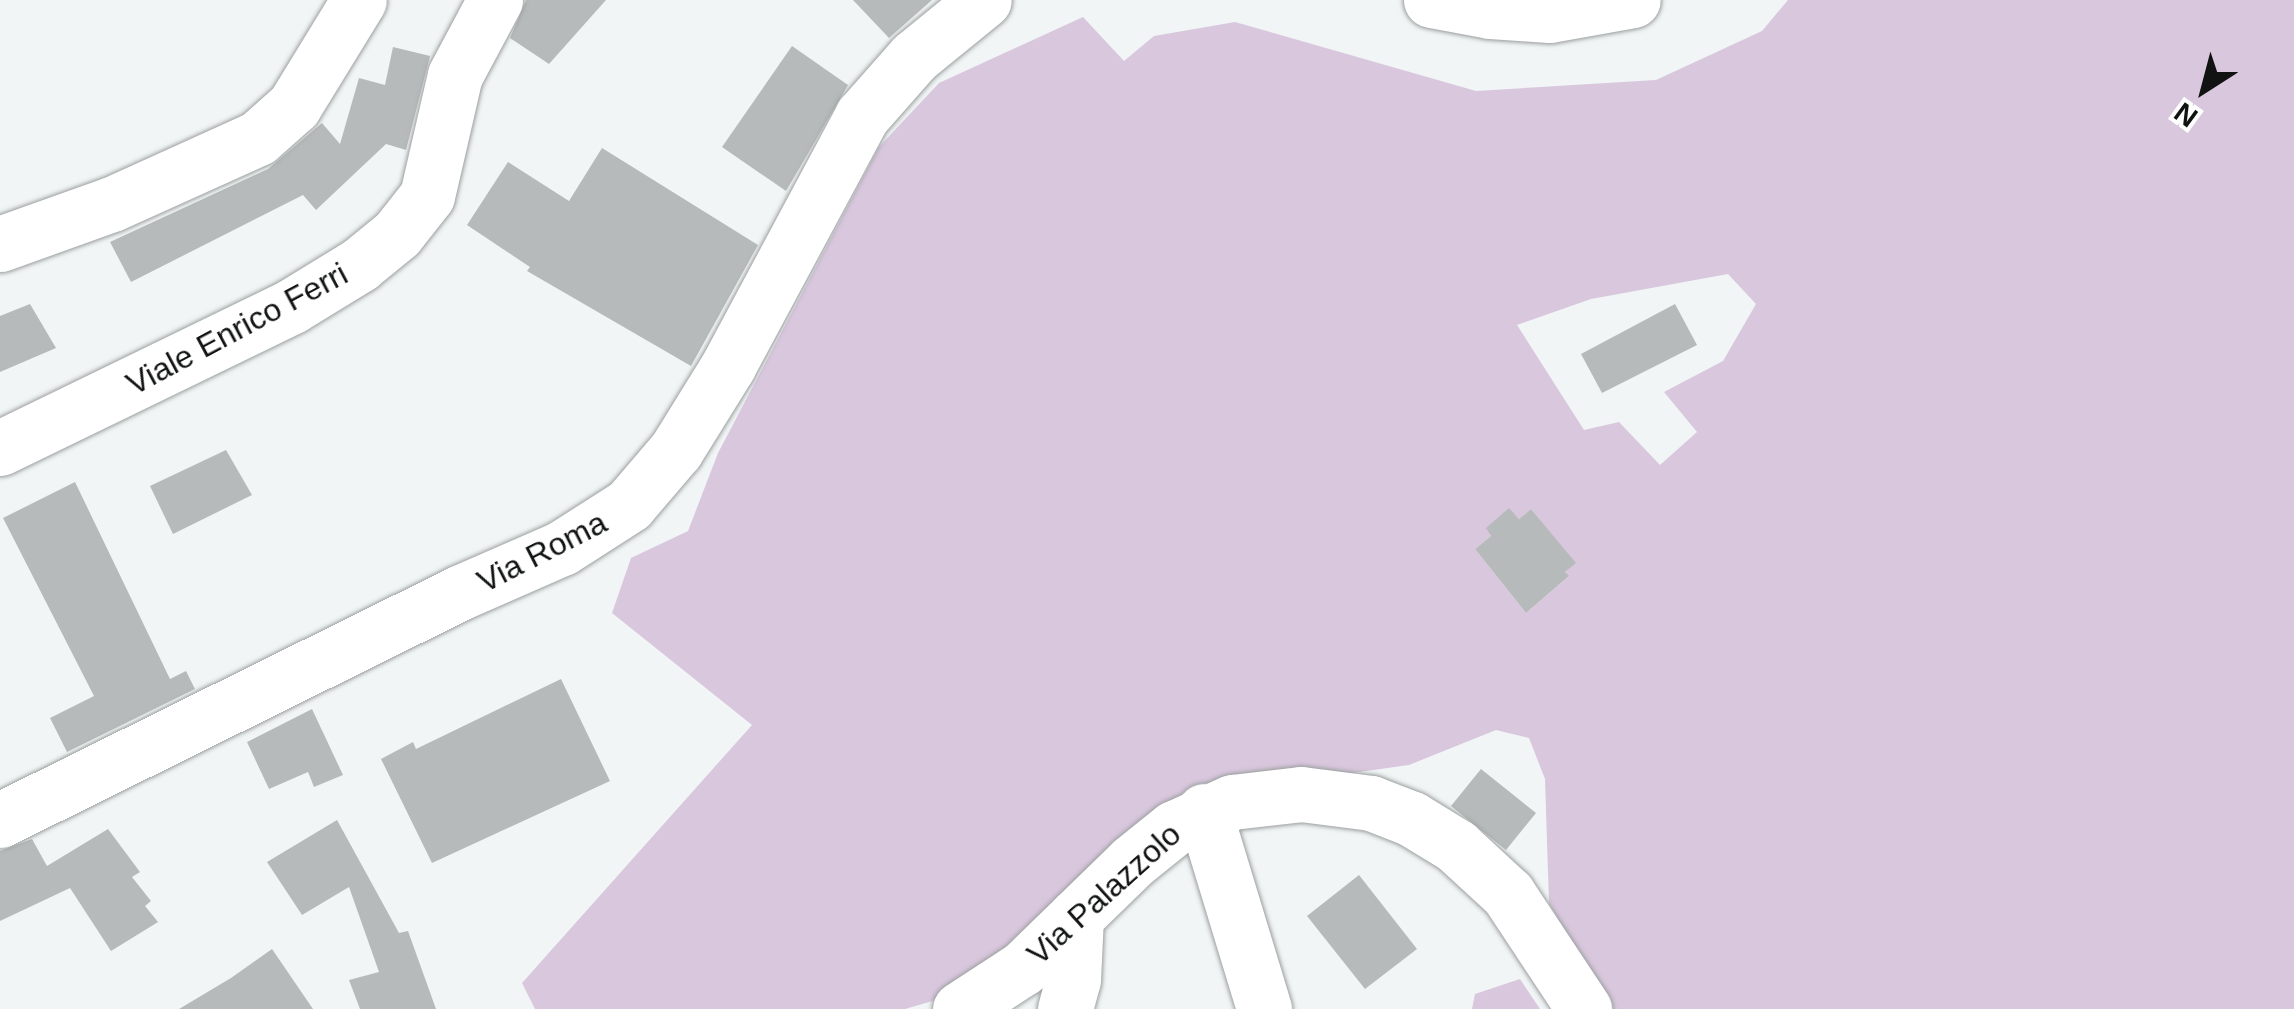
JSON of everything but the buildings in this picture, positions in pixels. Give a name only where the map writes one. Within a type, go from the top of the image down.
[{"type":"street","points":[[0,244],[128,198],[258,138],[294,106],[359,0]]},
{"type":"street","name":"Viale Enrico Ferri","points":[[0,448],[292,306],[359,265],[397,234],[428,196],[455,75],[494,0]]},
{"type":"street","name":"Via Roma","points":[[0,820],[441,602],[562,548],[630,505],[676,450],[728,366],[862,116],[914,56],[984,0]]},
{"type":"street","points":[[1430,0],[1490,11],[1550,15],[1633,0]]},
{"type":"street","name":"Via Palazzolo","points":[[960,1009],[1022,968],[1146,849],[1204,811],[1249,798],[1314,794],[1371,802],[1426,826],[1456,846],[1508,894],[1584,1009]]},
{"type":"street","points":[[1204,811],[1264,1009]]},
{"type":"street","points":[[1065,1009],[1073,980],[1076,916]]},
{"type":"shaded area","points":[[1788,0],[2294,0],[2294,1009],[1609,1009],[1549,903],[1545,779],[1529,738],[1496,730],[1409,765],[1244,788],[960,993],[905,1009],[535,1009],[522,983],[752,725],[612,613],[631,558],[688,531],[718,453],[879,147],[939,83],[1083,17],[1124,61],[1154,36],[1235,22],[1476,91],[1656,80],[1762,31]],"holes":[[[1728,274],[1756,304],[1723,361],[1664,392],[1697,432],[1660,465],[1619,422],[1584,430],[1517,325],[1591,299]],[[1509,509],[1519,519],[1531,509],[1575,563],[1565,572],[1568,577],[1526,613],[1475,549],[1491,536],[1487,528]]]},
{"type":"shaded area","points":[[1520,979],[1540,1009],[1472,1009],[1475,994]]}]
